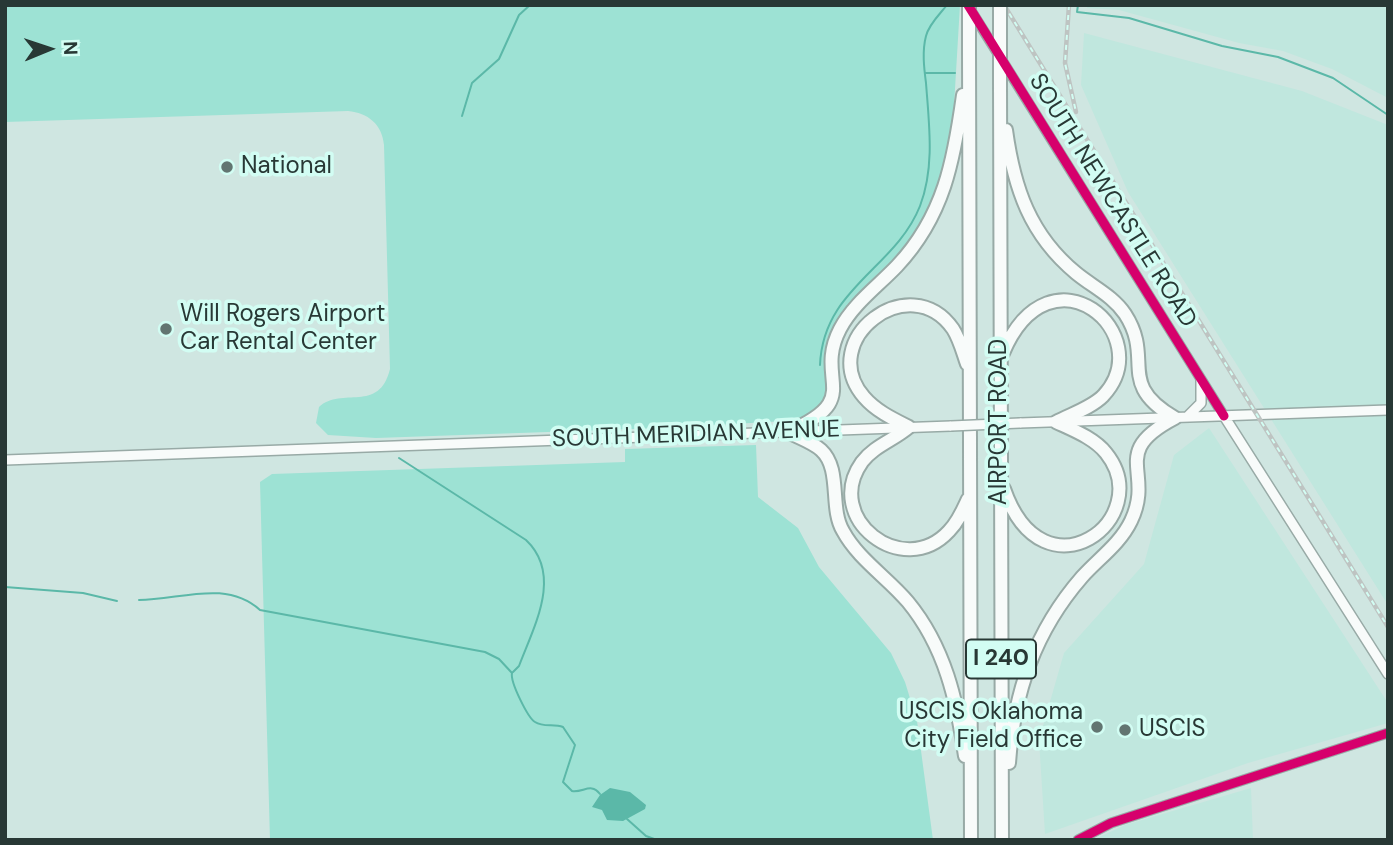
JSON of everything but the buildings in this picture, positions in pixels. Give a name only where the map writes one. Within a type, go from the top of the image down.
[{"type":"highway","name":"AIRPORT ROAD","points":[[969,5],[971,840]]},
{"type":"highway","name":"AIRPORT ROAD","points":[[1000,5],[1003,840]]},
{"type":"highway","points":[[788,432],[815,420],[829,407],[833,389],[833,353],[841,326],[912,249],[943,197],[954,157],[969,50]]},
{"type":"highway","points":[[1001,105],[1012,172],[1026,213],[1055,254],[1112,299],[1126,316],[1136,340],[1143,392],[1157,408],[1181,418]]},
{"type":"highway","points":[[1000,360],[1019,321],[1041,306],[1054,302],[1081,303],[1104,318],[1116,341],[1119,364],[1116,375],[1103,396],[1093,404],[1056,422]]},
{"type":"highway","points":[[970,375],[958,338],[937,315],[926,309],[902,306],[872,318],[859,334],[852,351],[855,381],[872,406],[909,427],[870,453],[856,472],[853,504],[866,532],[882,544],[901,550],[930,545],[956,524],[971,494]]},
{"type":"highway","points":[[1003,840],[1010,747],[1016,707],[1030,658],[1059,606],[1117,541],[1132,519],[1138,495],[1137,456],[1144,438],[1181,418]]},
{"type":"highway","points":[[1000,479],[1019,524],[1045,542],[1057,545],[1084,542],[1106,526],[1118,500],[1118,477],[1114,465],[1096,443],[1056,422]]},
{"type":"highway","points":[[788,432],[824,453],[832,472],[833,503],[841,529],[855,549],[909,603],[940,653],[959,715],[971,798]]},
{"type":"main road","points":[[1181,418],[1201,403],[1201,381]]},
{"type":"main road","name":"SOUTH MERIDIAN AVENUE","points":[[5,460],[1388,410]]},
{"type":"main road","name":"SOUTH NEWCASTLE ROAD","points":[[1224,416],[1388,674]]},
{"type":"street","name":"SOUTH NEWCASTLE ROAD","points":[[969,5],[1224,416]]},
{"type":"street","points":[[1078,840],[1111,823],[1388,733]]},
{"type":"shaded area","points":[[5,5],[960,5],[951,156],[918,234],[844,316],[828,399],[804,420],[376,438],[328,435],[316,423],[319,407],[328,401],[369,395],[378,391],[385,383],[390,369],[384,145],[377,126],[368,117],[348,111],[5,122]]},
{"type":"shaded area","points":[[1088,5],[1388,5],[1388,98],[1332,69],[1283,51],[1239,43],[1119,10],[1087,8]]},
{"type":"shaded area","points":[[1084,33],[1302,91],[1388,125],[1388,605],[1128,192],[1081,85]]},
{"type":"shaded area","points":[[1209,428],[1388,703],[1388,723],[1248,763],[1045,834],[1039,740],[1064,653],[1144,564],[1174,455]]},
{"type":"shaded area","points":[[756,445],[758,497],[798,528],[819,567],[891,653],[905,682],[917,721],[933,840],[270,840],[260,482],[272,474],[625,462],[625,449]]},
{"type":"shaded area","points":[[610,788],[630,792],[646,805],[645,809],[623,821],[607,820],[602,810],[592,807],[600,795]]},
{"type":"shaded area","points":[[1251,788],[1253,840],[1093,840],[1125,825]]},
{"type":"waterway","points":[[462,116],[472,83],[499,59],[519,15],[530,5]]},
{"type":"waterway","points":[[820,365],[824,339],[833,317],[846,297],[909,228],[920,206],[928,176],[930,145],[925,42],[930,27],[947,5]]},
{"type":"waterway","points":[[1078,5],[1077,12],[1129,18],[1222,46],[1278,57],[1333,78],[1388,115]]},
{"type":"waterway","points":[[925,73],[955,73]]},
{"type":"waterway","points":[[399,458],[526,540],[537,554],[543,569],[542,601],[519,666],[513,672]]},
{"type":"waterway","points":[[5,587],[83,593],[117,601]]},
{"type":"waterway","points":[[139,600],[202,593],[232,595],[260,610],[485,652],[499,659],[512,673],[517,691],[532,719],[542,725],[563,727],[575,745],[563,782],[572,791],[590,788],[600,794]]},
{"type":"waterway","points":[[627,819],[646,836],[657,840]]},
{"type":"railway","points":[[1004,5],[1388,627]]},
{"type":"railway","points":[[1069,5],[1065,63],[1076,112]]},
{"type":"cycle path","points":[[968,5],[1224,416]]},
{"type":"cycle path","points":[[1078,840],[1111,823],[1388,733]]},
{"type":"place","name":"National","points":[[227,167]]},
{"type":"place","name":"Will Rogers Airport Car Rental Center","points":[[166,329]]},
{"type":"place","name":"USCIS Oklahoma City Field Office","points":[[1097,727]]},
{"type":"place","name":"USCIS","points":[[1125,730]]}]
